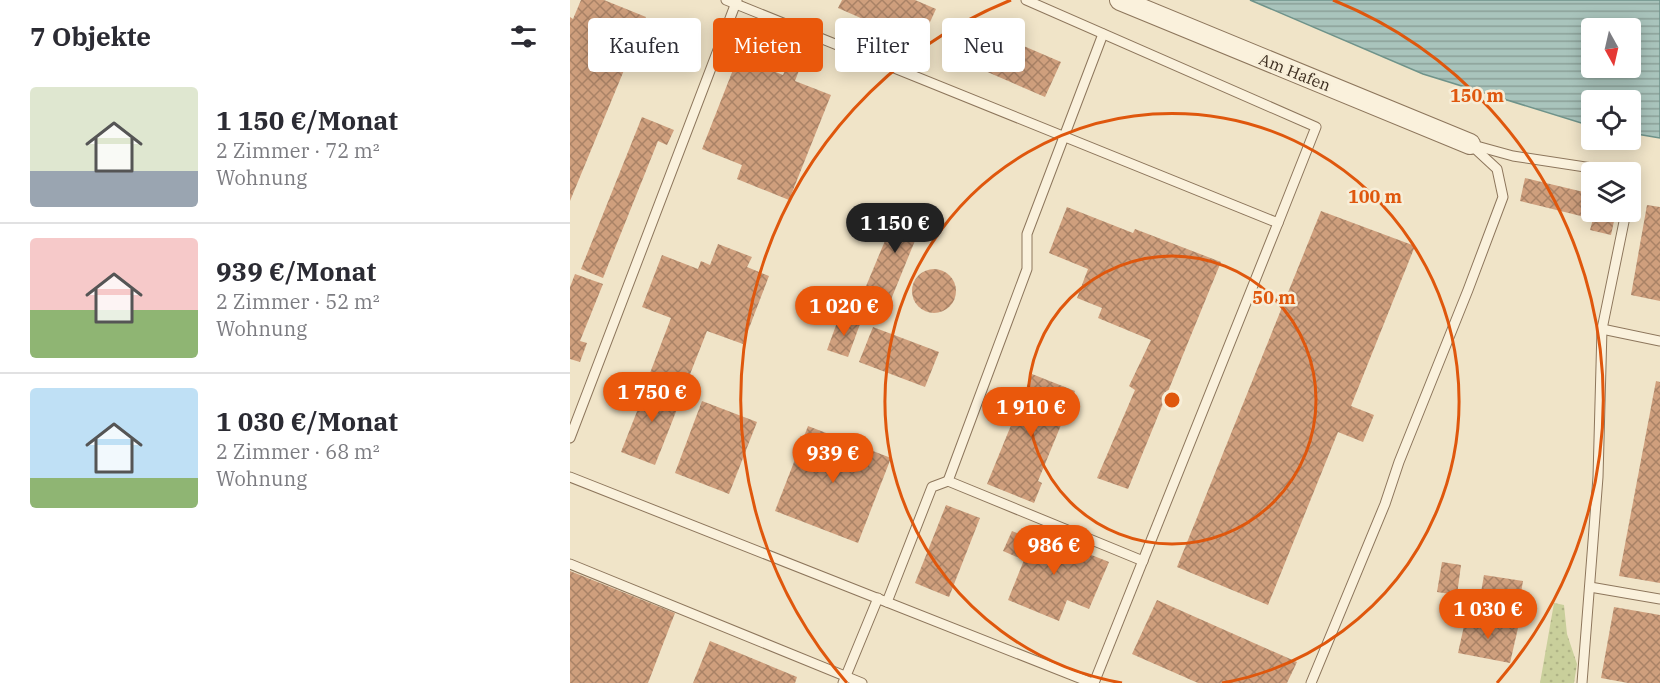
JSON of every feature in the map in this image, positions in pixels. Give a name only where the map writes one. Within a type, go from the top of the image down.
[{"type":"street","name":"Am Hafen","points":[[1120,0],[1470,144]]},
{"type":"lane","points":[[726,0],[737,2],[1278,223]]},
{"type":"lane","points":[[570,477],[1093,683],[1316,127],[1026,0]]},
{"type":"lane","points":[[570,438],[737,2]]},
{"type":"lane","points":[[948,481],[1027,269],[1027,234],[1103,34]]},
{"type":"lane","name":"Am Hafen","points":[[1311,683],[1385,504],[1399,462],[1503,197],[1497,169],[1470,144]]},
{"type":"lane","name":"Am Hafen","points":[[1470,144],[1513,156],[1581,166]]},
{"type":"lane","points":[[1582,683],[1598,477],[1602,329],[1624,222]]},
{"type":"lane","points":[[1602,329],[1660,341]]},
{"type":"lane","points":[[845,680],[932,487],[948,481],[1143,561]]},
{"type":"lane","points":[[570,564],[845,680],[862,683]]},
{"type":"lane","points":[[1590,588],[1660,600]]},
{"type":"green space","points":[[1554,603],[1564,605],[1567,634],[1577,664],[1574,683],[1540,683]]},
{"type":"water","points":[[1250,0],[1660,0],[1660,138],[1641,135],[1641,90],[1581,90],[1581,123],[1423,74]]},
{"type":"building","points":[[581,0],[604,0],[646,17],[588,18],[588,72],[623,72],[570,201],[570,17],[573,19]]},
{"type":"building","points":[[842,0],[915,0],[936,9],[930,22],[930,18],[861,18],[838,8]]},
{"type":"building","points":[[1025,47],[1061,62],[1045,97],[987,72],[1025,72]]},
{"type":"building","points":[[732,72],[776,72],[783,75],[784,72],[798,72],[795,81],[831,95],[789,200],[737,179],[742,165],[702,149]]},
{"type":"building","points":[[642,117],[674,130],[667,145],[658,141],[603,278],[581,269]]},
{"type":"building","points":[[1525,178],[1581,191],[1581,216],[1520,201]]},
{"type":"building","points":[[900,205],[925,216],[890,302],[864,291]]},
{"type":"building","points":[[1647,205],[1660,207],[1660,301],[1631,295]]},
{"type":"building","points":[[1067,207],[1133,233],[1135,229],[1221,262],[1128,489],[1097,478],[1135,390],[1129,386],[1151,340],[1098,318],[1102,308],[1077,298],[1088,269],[1049,253]]},
{"type":"building","points":[[1321,211],[1415,246],[1351,406],[1374,415],[1363,442],[1338,432],[1268,605],[1177,567]]},
{"type":"building","points":[[1592,222],[1614,222],[1611,235],[1590,230]]},
{"type":"building","points":[[718,244],[752,257],[747,267],[769,276],[743,344],[707,331],[685,387],[650,373],[671,318],[642,307],[662,255],[698,269],[701,261],[710,265]]},
{"type":"building","points":[[934,269],[949,276],[956,291],[949,306],[934,313],[919,306],[912,291],[919,276]]},
{"type":"building","points":[[575,274],[603,284],[580,341],[587,343],[580,362],[570,359],[570,287]]},
{"type":"building","points":[[839,317],[860,324],[848,357],[827,350]]},
{"type":"building","points":[[873,327],[939,352],[925,387],[859,362]]},
{"type":"building","points":[[1032,374],[1075,391],[1038,481],[1042,483],[1034,503],[987,484]]},
{"type":"building","points":[[649,381],[683,394],[655,465],[621,452]]},
{"type":"building","points":[[1656,381],[1660,382],[1660,583],[1619,576]]},
{"type":"building","points":[[702,401],[757,422],[729,494],[675,473]]},
{"type":"building","points":[[808,426],[891,458],[858,543],[775,511]]},
{"type":"building","points":[[946,505],[980,518],[949,597],[915,583]]},
{"type":"building","points":[[1012,531],[1057,549],[1059,542],[1109,562],[1089,609],[1067,600],[1059,621],[1008,600],[1024,560],[1003,551]]},
{"type":"building","points":[[1442,562],[1461,565],[1457,595],[1437,592]]},
{"type":"building","points":[[570,571],[675,613],[648,683],[570,683]]},
{"type":"building","points":[[1484,575],[1523,581],[1519,604],[1480,598]]},
{"type":"building","points":[[1157,600],[1297,662],[1287,683],[1198,683],[1132,654]]},
{"type":"building","points":[[1614,607],[1660,615],[1660,683],[1628,683],[1601,678]]},
{"type":"building","points":[[1466,617],[1518,628],[1510,663],[1458,653]]},
{"type":"building","points":[[710,641],[797,677],[795,683],[693,683]]}]
